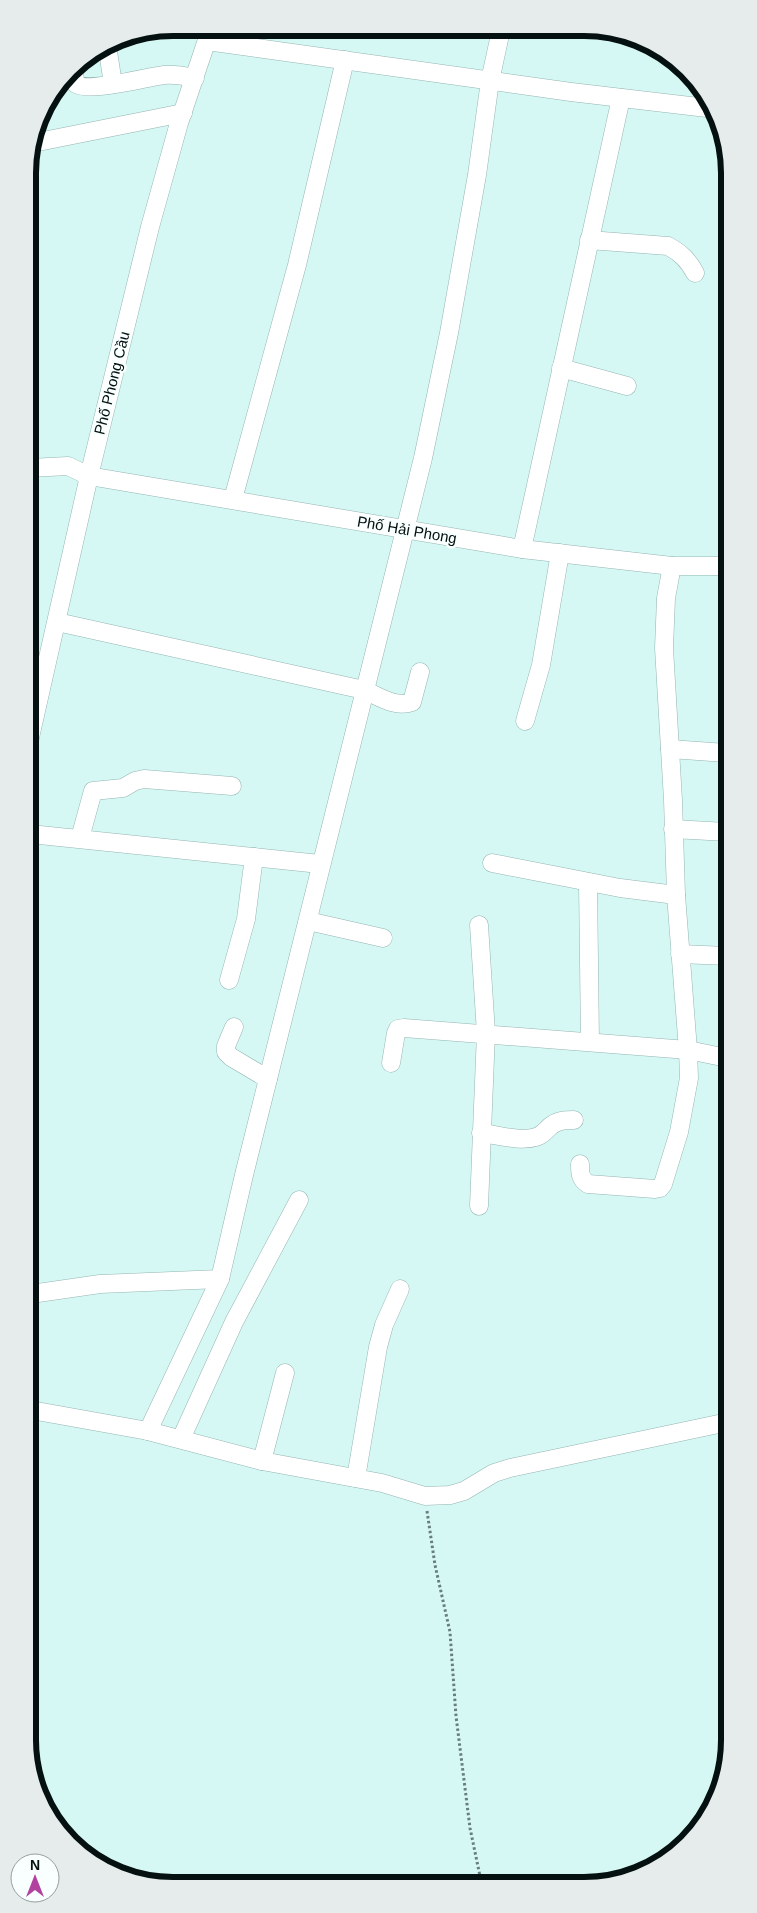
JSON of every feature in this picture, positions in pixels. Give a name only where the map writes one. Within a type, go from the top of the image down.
[{"type":"street","name":"Phố Phong Cầu","points":[[37,712],[89,476],[150,227],[183,113],[208,36]]},
{"type":"street","points":[[219,36],[345,60],[490,81],[703,108]]},
{"type":"street","points":[[165,1435],[220,1279],[308,921],[320,864],[422,458],[449,333],[477,175],[490,81],[500,36]]},
{"type":"street","points":[[108,53],[113,84]]},
{"type":"street","points":[[233,499],[297,265],[345,60]]},
{"type":"street","points":[[74,78],[76,85],[81,87],[113,84],[165,75],[195,78]]},
{"type":"street","points":[[522,549],[621,98]]},
{"type":"street","points":[[40,142],[183,113]]},
{"type":"street","points":[[589,240],[668,246],[678,251],[689,261],[695,273]]},
{"type":"street","points":[[561,368],[626,386]]},
{"type":"street","name":"Phố Hải Phong","points":[[37,468],[68,466],[89,476],[522,549],[667,566],[721,566]]},
{"type":"street","points":[[524,721],[541,666],[560,552]]},
{"type":"street","points":[[580,1164],[580,1176],[588,1184],[660,1188],[672,1155],[689,1078],[676,894],[664,648],[667,566]]},
{"type":"street","points":[[57,622],[364,690],[402,706],[412,702],[420,672]]},
{"type":"street","points":[[670,749],[721,753]]},
{"type":"street","points":[[80,838],[93,790],[123,788],[135,781],[144,780],[232,786]]},
{"type":"street","points":[[674,829],[721,832]]},
{"type":"street","points":[[37,835],[320,864]]},
{"type":"street","points":[[229,980],[246,919],[254,856]]},
{"type":"street","points":[[492,863],[588,882],[676,894]]},
{"type":"street","points":[[588,882],[590,1042]]},
{"type":"street","points":[[308,921],[383,938]]},
{"type":"street","points":[[479,925],[486,1033],[479,1206]]},
{"type":"street","points":[[680,954],[721,956]]},
{"type":"street","points":[[234,1027],[226,1046],[226,1052],[231,1057],[268,1079]]},
{"type":"street","points":[[391,1063],[396,1033],[398,1029],[404,1028],[688,1050],[720,1057]]},
{"type":"street","points":[[481,1133],[523,1138],[536,1137],[545,1133],[560,1120],[574,1120]]},
{"type":"street","points":[[165,1435],[234,1322],[299,1200]]},
{"type":"street","points":[[36,1293],[100,1284],[220,1279]]},
{"type":"street","points":[[356,1478],[378,1347],[384,1325],[400,1289]]},
{"type":"street","points":[[262,1461],[286,1373]]},
{"type":"street","points":[[36,1411],[165,1435],[262,1461],[382,1483],[425,1496],[450,1495],[464,1491],[494,1473],[510,1468],[720,1424]]},
{"type":"path","points":[[425,1496],[435,1565],[450,1632],[458,1734],[470,1828],[480,1877]]}]
